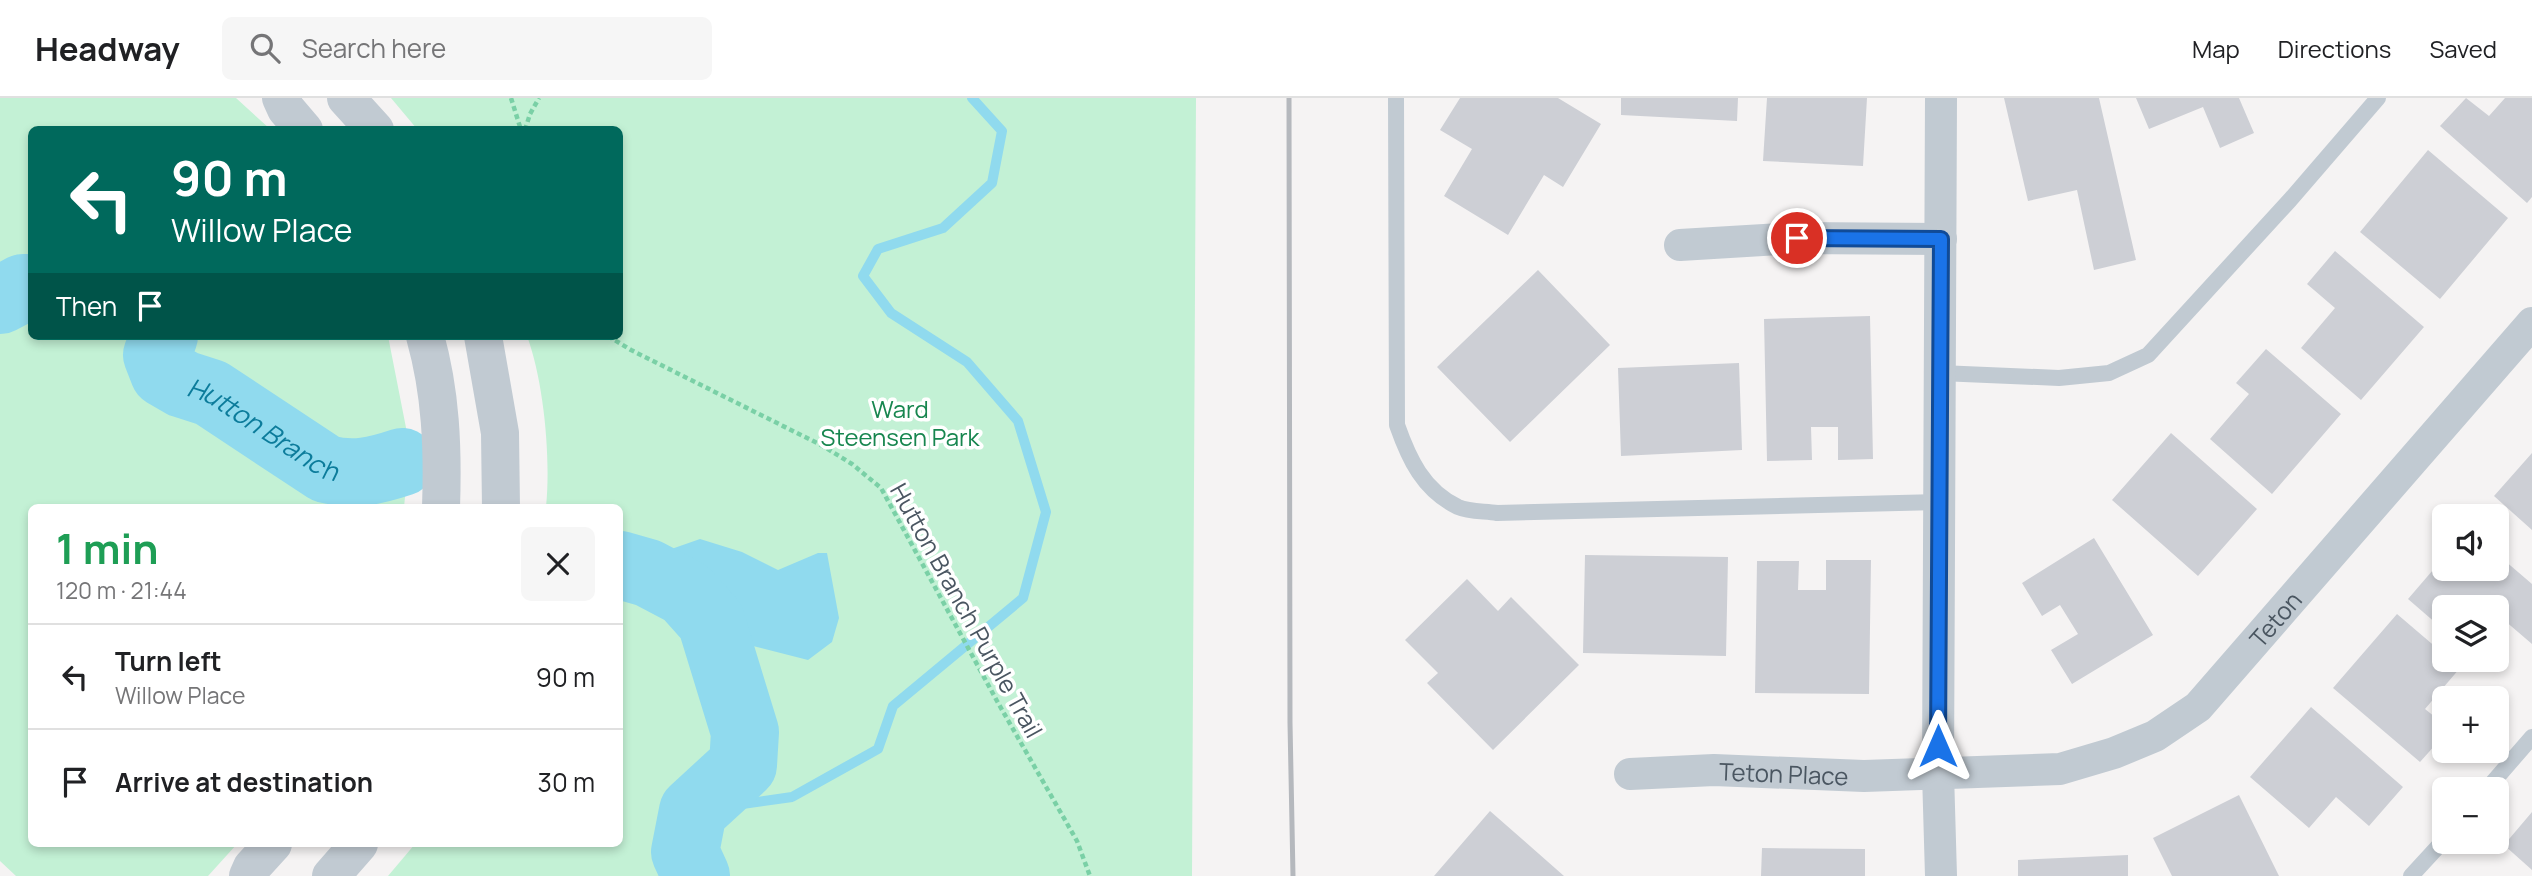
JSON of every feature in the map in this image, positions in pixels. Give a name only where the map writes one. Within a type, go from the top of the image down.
[{"type":"street","points":[[281,98],[286,109],[301,126]]},
{"type":"street","points":[[346,98],[371,126]]},
{"type":"street","points":[[1941,98],[1938,773],[1941,876]]},
{"type":"street","points":[[1680,245],[1797,238],[1941,239]]},
{"type":"street","name":"Teton","points":[[1938,773],[2060,769],[2114,753],[2155,736],[2198,707],[2532,323]]},
{"type":"street","points":[[426,340],[436,374],[443,461],[441,504]]},
{"type":"street","points":[[484,340],[500,433],[501,504]]},
{"type":"street","name":"Teton Place","points":[[1630,774],[1714,770],[1864,776],[1938,773]]},
{"type":"street","points":[[248,876],[252,867],[270,847]]},
{"type":"street","points":[[331,876],[356,847]]},
{"type":"lane","points":[[1396,98],[1397,425],[1409,458],[1431,488],[1460,508],[1497,513],[1940,502]]},
{"type":"lane","points":[[1940,373],[2059,378],[2109,373],[2148,355],[2290,200],[2378,98]]},
{"type":"lane","points":[[2497,777],[2532,737]]},
{"type":"lane","points":[[2411,876],[2432,853]]},
{"type":"path","points":[[511,98],[522,126]]},
{"type":"path","points":[[525,126],[539,98]]},
{"type":"path","name":"Hutton Branch Purple Trail","points":[[615,340],[822,446],[852,464],[881,488],[916,548],[996,701],[1077,841],[1090,876]]},
{"type":"green space","points":[[0,98],[236,98],[267,126],[28,126],[28,340],[389,340],[410,448],[404,504],[28,504],[28,847],[234,847],[208,876],[16,876],[0,861]]},
{"type":"green space","name":"Ward Steensen Park","points":[[391,98],[1196,98],[1192,876],[388,876],[412,847],[623,847],[623,504],[546,504],[548,466],[545,421],[538,375],[528,340],[623,340],[623,126],[414,126]]},
{"type":"water","points":[[700,539],[742,552],[778,570],[818,553],[827,553],[839,618],[832,642],[808,660],[749,645],[742,664],[751,697],[730,708],[719,699],[715,675],[694,617],[647,585],[623,574],[623,540],[660,553]]},
{"type":"building","points":[[1460,98],[1558,98],[1601,124],[1563,187],[1544,175],[1508,235],[1444,196],[1472,149],[1440,130]]},
{"type":"building","points":[[1621,98],[1738,98],[1737,121],[1621,115]]},
{"type":"building","points":[[1767,98],[1867,98],[1863,166],[1763,161]]},
{"type":"building","points":[[2004,98],[2099,98],[2136,260],[2094,270],[2077,190],[2028,201]]},
{"type":"building","points":[[2136,98],[2239,98],[2254,133],[2220,148],[2203,107],[2149,129]]},
{"type":"building","points":[[2466,98],[2489,116],[2505,98],[2532,98],[2532,197],[2527,203],[2440,126]]},
{"type":"building","points":[[2428,150],[2508,218],[2440,299],[2360,232]]},
{"type":"building","points":[[2335,251],[2424,327],[2361,400],[2301,348],[2335,308],[2307,284]]},
{"type":"building","points":[[1538,270],[1610,345],[1510,442],[1437,367]]},
{"type":"building","points":[[1870,316],[1873,459],[1838,460],[1838,427],[1811,427],[1812,460],[1767,461],[1764,319]]},
{"type":"building","points":[[2266,349],[2341,414],[2272,494],[2210,439],[2249,394],[2236,383]]},
{"type":"building","points":[[1739,363],[1742,450],[1621,456],[1618,368]]},
{"type":"building","points":[[2171,433],[2257,509],[2198,576],[2112,500]]},
{"type":"building","points":[[2532,453],[2532,530],[2509,509],[2509,504],[2503,504],[2494,496]]},
{"type":"building","points":[[2094,538],[2153,635],[2072,684],[2051,650],[2078,634],[2060,605],[2042,616],[2022,583]]},
{"type":"building","points":[[1585,555],[1728,557],[1726,656],[1583,653]]},
{"type":"building","points":[[1826,560],[1871,560],[1869,694],[1755,693],[1757,561],[1799,561],[1798,590],[1826,590]]},
{"type":"building","points":[[2509,564],[2532,584],[2532,644],[2509,624],[2509,595],[2432,595],[2432,620],[2408,599],[2432,571],[2432,581],[2509,581]]},
{"type":"building","points":[[1467,579],[1498,611],[1511,597],[1579,665],[1493,750],[1427,683],[1438,673],[1405,640]]},
{"type":"building","points":[[2397,614],[2432,644],[2432,672],[2457,672],[2445,686],[2432,686],[2432,701],[2425,709],[2432,715],[2432,749],[2420,762],[2333,688]]},
{"type":"building","points":[[2311,707],[2403,787],[2369,826],[2336,797],[2309,828],[2250,777]]},
{"type":"building","points":[[2239,795],[2279,876],[2172,876],[2153,838]]},
{"type":"building","points":[[1490,811],[1564,876],[1434,876]]},
{"type":"building","points":[[2532,812],[2532,870],[2509,849],[2509,839]]},
{"type":"building","points":[[1762,848],[1865,849],[1865,876],[1761,876]]},
{"type":"building","points":[[2128,855],[2128,876],[2018,876],[2018,860]]},
{"type":"waterway","points":[[693,811],[792,797],[878,749],[893,706],[1023,598],[1046,512],[1018,421],[967,362],[891,313],[863,276],[878,249],[943,228],[992,183],[1002,131],[972,98]]},
{"type":"waterway","name":"Hutton Branch","points":[[0,300],[28,288]]},
{"type":"waterway","name":"Hutton Branch","points":[[163,340],[157,355],[164,373],[183,384],[211,393],[326,469],[364,472],[402,462]]},
{"type":"waterway","name":"Hutton Branch","points":[[623,566],[648,573],[686,593],[711,621],[745,732],[743,765],[693,811],[685,852],[696,876]]},
{"type":"railway","points":[[1289,98],[1290,723],[1293,876]]},
{"type":"route","points":[[1797,238],[1941,239],[1938,746]]}]
